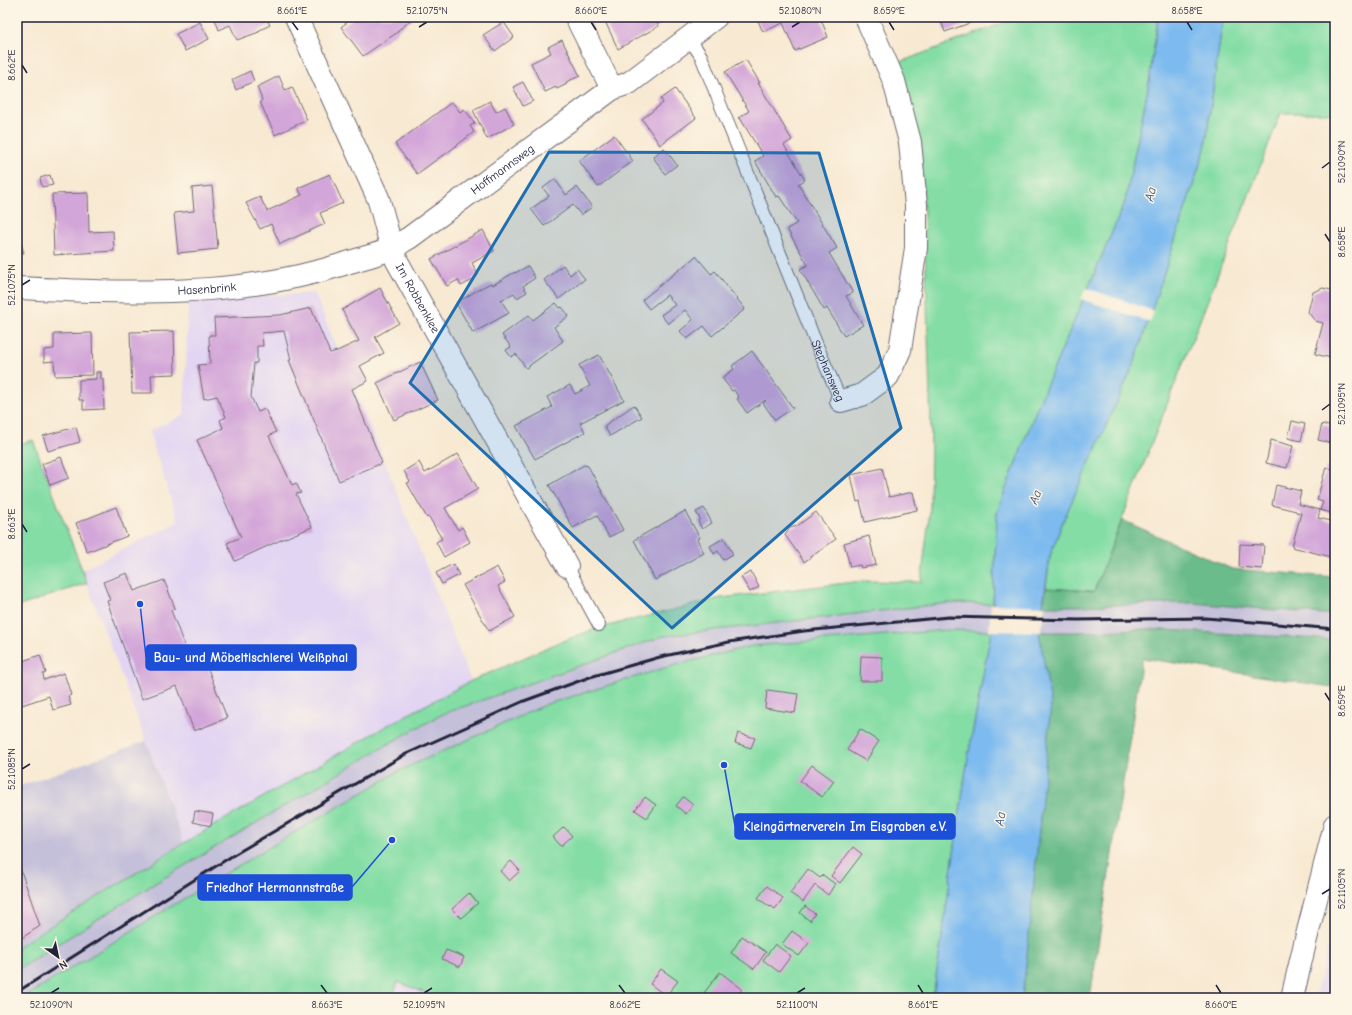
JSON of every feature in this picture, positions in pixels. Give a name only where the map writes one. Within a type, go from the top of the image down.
[{"type":"street","name":"Im Robbenklee","points":[[296,17],[378,198],[384,216],[391,248],[567,566]]},
{"type":"street","points":[[576,17],[612,89]]},
{"type":"street","name":"Hoffmannsweg","points":[[391,248],[408,238],[612,89],[629,83],[716,17]]},
{"type":"street","name":"Stephansweg","points":[[841,401],[862,395],[888,376],[900,350],[916,248],[916,205],[910,142],[894,81],[866,17]]},
{"type":"street","name":"Hasenbrink","points":[[17,288],[168,292],[248,286],[321,272],[391,248]]},
{"type":"street","points":[[1292,998],[1335,825]]},
{"type":"lane","name":"Stephansweg","points":[[689,38],[701,56],[818,348],[841,401]]},
{"type":"lane","points":[[567,566],[599,625]]},
{"type":"highlighted area","points":[[549,152],[819,153],[901,428],[672,628],[410,383]]},
{"type":"shaded area","points":[[314,293],[387,467],[471,681],[388,725],[184,843],[82,570],[178,522],[149,431],[184,415],[188,300]]},
{"type":"shaded area","points":[[949,603],[993,604],[991,631],[948,630],[752,646],[668,667],[547,704],[399,771],[214,880],[23,998],[17,998],[17,970],[154,884],[395,740],[443,714],[664,636]]},
{"type":"shaded area","points":[[1193,603],[1335,615],[1335,641],[1147,629],[1039,632],[1043,606]]},
{"type":"shaded area","points":[[146,741],[184,843],[17,947],[17,787]]},
{"type":"shaded area","points":[[1335,922],[1335,998],[1315,998]]},
{"type":"shaded area","points":[[397,982],[409,986],[438,998],[392,998]]},
{"type":"green space","points":[[1019,17],[1158,17],[1149,83],[1125,202],[1039,403],[997,512],[993,604],[949,603],[664,636],[443,714],[395,740],[154,884],[17,970],[17,947],[184,843],[388,725],[471,681],[555,644],[595,629],[721,598],[862,581],[921,582],[930,509],[931,431],[925,241],[921,146],[900,62]]},
{"type":"green space","points":[[1223,17],[1335,17],[1335,113],[1281,113],[1094,591],[1046,588],[1050,556],[1063,521],[1134,364],[1205,149]]},
{"type":"green space","points":[[33,440],[87,583],[17,607],[17,445]]},
{"type":"green space","points":[[1122,520],[1232,569],[1335,577],[1335,615],[1193,603],[1043,606],[1046,588],[1094,591]]},
{"type":"green space","points":[[1147,629],[1335,641],[1335,674],[1331,687],[1142,658],[1090,998],[1022,998],[1051,704],[1039,632]]},
{"type":"green space","points":[[948,630],[991,631],[967,763],[933,998],[438,998],[398,982],[392,998],[23,998],[214,880],[399,771],[547,704],[668,667],[752,646]]},
{"type":"water","name":"Aa","points":[[1158,17],[1223,17],[1205,149],[1134,364],[1063,521],[1050,556],[1039,632],[1051,704],[1022,998],[933,998],[967,763],[991,631],[997,512],[1039,403],[1125,202],[1149,83]]},
{"type":"pier","points":[[1086,288],[1154,311],[1150,322],[1081,299]]},
{"type":"pier","points":[[991,604],[1045,606],[1041,632],[989,631]]},
{"type":"building","points":[[214,17],[266,17],[270,25],[258,31],[259,32],[237,40],[230,25],[219,30]]},
{"type":"building","points":[[354,17],[416,17],[397,31],[398,32],[363,56],[341,27]]},
{"type":"building","points":[[497,17],[509,17],[503,21],[514,37],[495,51],[483,35],[502,23]]},
{"type":"building","points":[[603,17],[655,17],[659,26],[618,49]]},
{"type":"building","points":[[820,17],[828,37],[795,51],[783,23],[765,31],[762,30],[757,18]]},
{"type":"building","points":[[986,17],[945,32],[940,18]]},
{"type":"building","points":[[200,22],[209,39],[185,51],[176,34]]},
{"type":"building","points":[[562,40],[580,76],[566,82],[567,84],[557,89],[556,87],[545,92],[531,63],[551,53],[548,47]]},
{"type":"building","points":[[746,60],[792,140],[784,145],[805,180],[798,184],[837,248],[829,253],[853,293],[846,296],[863,325],[844,336],[827,308],[824,310],[800,269],[808,265],[787,229],[797,223],[779,196],[776,197],[755,161],[763,156],[740,118],[738,118],[749,111],[725,72]]},
{"type":"building","points":[[250,71],[254,81],[236,90],[232,80]]},
{"type":"building","points":[[279,76],[285,90],[292,87],[307,120],[275,135],[260,102],[262,100],[257,87]]},
{"type":"building","points":[[523,82],[533,101],[523,106],[513,87]]},
{"type":"building","points":[[675,89],[696,118],[660,145],[642,119],[663,103],[661,99]]},
{"type":"building","points":[[490,101],[496,112],[505,107],[514,124],[487,139],[473,110]]},
{"type":"building","points":[[452,102],[460,112],[464,109],[475,123],[470,126],[474,132],[417,174],[395,144]]},
{"type":"building","points":[[614,135],[633,161],[598,187],[579,161]]},
{"type":"building","points":[[664,148],[677,165],[665,174],[653,157]]},
{"type":"building","points":[[330,174],[343,203],[320,213],[325,224],[280,244],[271,224],[260,229],[246,203],[260,197],[267,211],[302,195],[298,188]]},
{"type":"building","points":[[50,175],[53,185],[42,187],[40,178]]},
{"type":"building","points":[[555,179],[566,195],[577,187],[592,207],[581,215],[573,205],[544,226],[531,209],[549,196],[543,188]]},
{"type":"building","points":[[212,186],[218,249],[178,253],[174,213],[194,211],[192,188]]},
{"type":"building","points":[[88,193],[89,232],[113,231],[114,251],[54,255],[52,194]]},
{"type":"building","points":[[17,230],[24,253],[17,253]]},
{"type":"building","points":[[483,230],[494,251],[472,263],[478,275],[471,281],[461,286],[458,280],[447,286],[431,259]]},
{"type":"building","points":[[696,256],[711,274],[715,271],[745,309],[712,336],[704,326],[687,339],[680,331],[693,320],[685,310],[668,324],[661,315],[675,305],[667,295],[649,309],[642,300]]},
{"type":"building","points":[[563,265],[570,275],[577,269],[585,279],[559,299],[544,280]]},
{"type":"building","points":[[528,266],[535,278],[523,286],[527,292],[517,298],[514,293],[501,300],[509,313],[473,333],[456,303],[481,288],[491,283],[493,285]]},
{"type":"building","points":[[380,288],[399,323],[375,337],[384,353],[360,366],[368,381],[352,389],[382,463],[339,481],[289,360],[291,360],[284,331],[262,333],[263,346],[257,346],[257,363],[254,363],[251,397],[258,412],[265,409],[276,432],[269,436],[292,485],[296,483],[301,493],[296,494],[312,527],[235,561],[227,543],[241,537],[197,440],[223,428],[220,420],[226,417],[217,396],[204,399],[198,365],[210,364],[209,335],[215,335],[214,318],[280,315],[311,308],[330,353],[359,341],[342,310]]},
{"type":"building","points":[[1323,288],[1331,290],[1332,288],[1335,289],[1335,359],[1315,354],[1323,323],[1315,321],[1308,312],[1313,292]]},
{"type":"building","points":[[556,303],[560,308],[562,307],[569,316],[554,327],[563,341],[526,368],[516,354],[511,357],[506,350],[511,347],[502,335],[529,315],[533,320]]},
{"type":"building","points":[[174,331],[175,374],[151,375],[152,393],[132,393],[130,332]]},
{"type":"building","points":[[92,333],[93,375],[55,376],[54,361],[44,362],[44,350],[54,349],[54,334]]},
{"type":"building","points":[[752,351],[793,408],[775,420],[763,403],[766,401],[765,400],[747,413],[737,399],[739,398],[734,390],[732,391],[722,378],[734,369],[732,366]]},
{"type":"building","points":[[599,355],[624,400],[580,423],[585,432],[535,459],[516,426],[552,407],[547,397],[570,385],[575,394],[590,386],[579,365]]},
{"type":"building","points":[[420,362],[438,400],[394,420],[377,383]]},
{"type":"building","points":[[96,372],[101,372],[101,379],[103,379],[104,409],[83,410],[83,400],[79,400],[79,380],[96,379]]},
{"type":"building","points":[[634,405],[642,417],[610,436],[604,426]]},
{"type":"building","points":[[1292,421],[1305,424],[1301,441],[1288,438]]},
{"type":"building","points":[[1322,424],[1335,428],[1335,446],[1331,446],[1331,443],[1318,440]]},
{"type":"building","points":[[76,427],[80,442],[48,451],[43,436]]},
{"type":"building","points":[[1271,440],[1293,446],[1287,468],[1266,463]]},
{"type":"building","points":[[458,454],[478,489],[445,508],[458,530],[462,527],[470,542],[444,557],[436,542],[442,539],[429,517],[427,518],[407,483],[410,482],[404,471],[419,462],[425,473]]},
{"type":"building","points":[[61,457],[69,478],[50,485],[42,464]]},
{"type":"building","points":[[584,465],[588,466],[623,530],[609,537],[597,515],[573,528],[549,485]]},
{"type":"building","points":[[1326,467],[1335,470],[1335,514],[1320,510],[1323,502],[1317,500]]},
{"type":"building","points":[[882,468],[889,497],[913,492],[917,510],[865,522],[860,501],[857,502],[851,475]]},
{"type":"building","points":[[1276,485],[1301,491],[1298,504],[1320,510],[1318,518],[1335,522],[1335,558],[1292,547],[1301,513],[1272,505]]},
{"type":"building","points":[[116,507],[127,536],[87,552],[76,523]]},
{"type":"building","points":[[704,508],[712,523],[702,529],[698,521],[700,519],[696,512]]},
{"type":"building","points":[[685,511],[700,538],[697,539],[704,553],[655,580],[634,540]]},
{"type":"building","points":[[816,512],[836,539],[804,562],[785,535],[790,528],[797,526]]},
{"type":"building","points":[[869,536],[876,565],[861,568],[860,565],[850,567],[844,543]]},
{"type":"building","points":[[724,538],[733,554],[723,560],[718,551],[714,554],[710,546]]},
{"type":"building","points":[[1240,544],[1264,545],[1262,569],[1239,567]]},
{"type":"building","points":[[453,564],[459,575],[442,584],[436,573]]},
{"type":"building","points":[[497,567],[505,582],[498,586],[515,617],[489,631],[463,585]]},
{"type":"building","points":[[751,572],[759,587],[750,592],[741,577]]},
{"type":"building","points":[[127,573],[134,591],[164,580],[175,608],[171,610],[190,661],[203,656],[227,718],[194,731],[177,686],[142,699],[107,601],[110,600],[103,582]]},
{"type":"building","points":[[40,655],[46,673],[43,674],[44,680],[64,673],[71,695],[68,696],[71,705],[53,710],[49,696],[19,706],[17,700],[17,663]]},
{"type":"building","points":[[861,656],[882,657],[882,681],[860,681]]},
{"type":"building","points":[[767,690],[798,694],[795,713],[765,708]]},
{"type":"building","points":[[860,729],[879,741],[866,761],[847,750]]},
{"type":"building","points":[[738,733],[755,738],[751,748],[735,743]]},
{"type":"building","points":[[812,765],[834,781],[822,797],[800,781]]},
{"type":"building","points":[[645,797],[656,805],[647,818],[635,810]]},
{"type":"building","points":[[683,797],[693,805],[686,814],[676,806]]},
{"type":"building","points":[[195,811],[213,814],[211,826],[193,822]]},
{"type":"building","points":[[564,827],[572,836],[561,846],[553,837]]},
{"type":"building","points":[[853,847],[862,854],[840,883],[831,876]]},
{"type":"building","points":[[17,859],[40,926],[17,941]]},
{"type":"building","points":[[511,861],[520,871],[509,881],[500,871]]},
{"type":"building","points":[[808,869],[820,878],[823,875],[835,884],[828,895],[815,885],[803,902],[790,893]]},
{"type":"building","points":[[767,886],[783,898],[775,909],[758,898]]},
{"type":"building","points":[[469,893],[478,903],[461,918],[452,909]]},
{"type":"building","points":[[805,906],[815,914],[810,921],[800,913]]},
{"type":"building","points":[[792,931],[809,943],[799,956],[782,944]]},
{"type":"building","points":[[742,936],[766,952],[754,969],[731,953]]},
{"type":"building","points":[[775,944],[791,956],[779,972],[763,960]]},
{"type":"building","points":[[446,950],[464,957],[460,967],[442,959]]},
{"type":"building","points":[[661,969],[678,981],[666,996],[650,984]]},
{"type":"building","points":[[720,972],[742,989],[735,998],[711,998],[704,993]]},
{"type":"railway","points":[[17,992],[232,856],[406,754],[524,701],[590,677],[660,657],[729,642],[804,631],[949,617],[1078,620],[1206,618],[1335,629]]},
{"type":"place","name":"Bau- und Möbeltischlerei Weißphal","points":[[140,604]]},
{"type":"place","name":"Kleingärtnerverein Im Eisgraben e.V.","points":[[724,765]]},
{"type":"place","name":"Friedhof Hermannstraße","points":[[392,840]]}]
